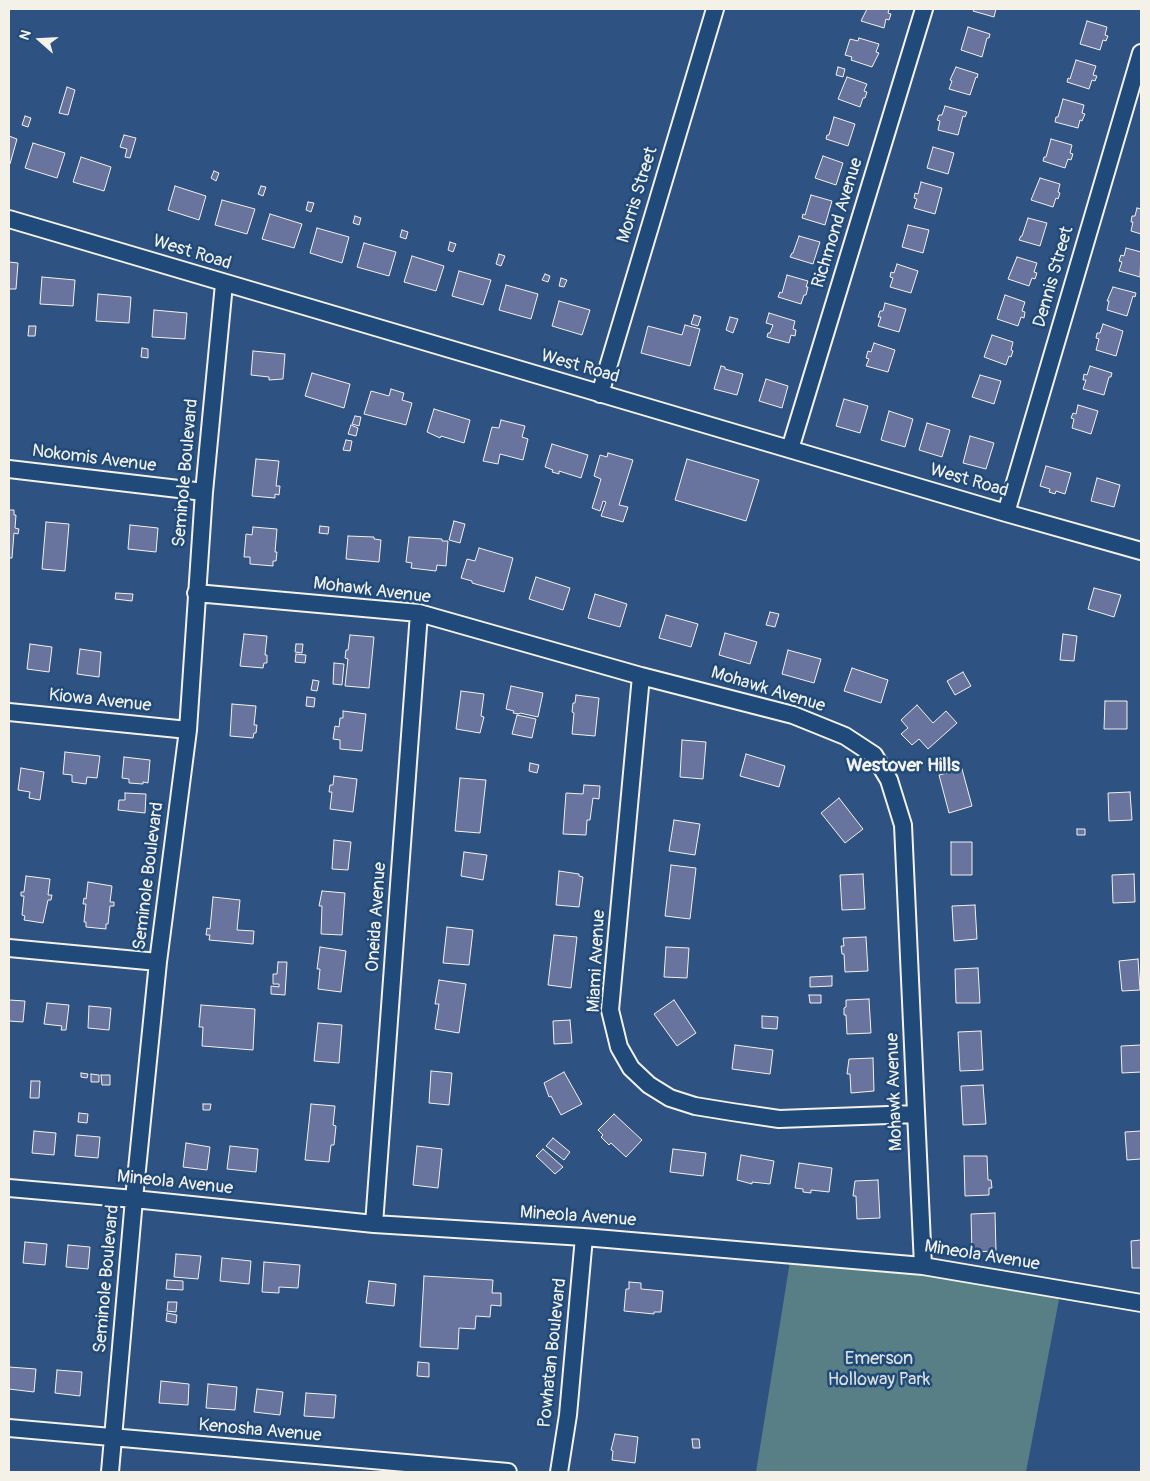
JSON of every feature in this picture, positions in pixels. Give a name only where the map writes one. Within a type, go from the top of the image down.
[{"type":"street","name":"Morris Street","points":[[600,394],[715,9]]},
{"type":"street","name":"Richmond Avenue","points":[[790,449],[924,9]]},
{"type":"street","name":"Dennis Street","points":[[1006,512],[1141,53]]},
{"type":"street","name":"West Road","points":[[9,219],[600,394],[1141,550]]},
{"type":"street","name":"Seminole Boulevard","points":[[110,1472],[134,1198],[158,962],[188,730],[204,492],[224,284]]},
{"type":"street","name":"Nokomis Avenue","points":[[9,469],[204,492]]},
{"type":"street","name":"Mohawk Avenue","points":[[196,593],[419,614],[641,676],[793,715],[845,736],[874,755],[889,780],[903,825],[922,1266]]},
{"type":"street","name":"Oneida Avenue","points":[[374,1224],[419,614]]},
{"type":"street","name":"Miami Avenue","points":[[641,676],[610,1010],[619,1047],[631,1068],[649,1085],[670,1098],[696,1106],[732,1112],[779,1119],[916,1114]]},
{"type":"street","name":"Kiowa Avenue","points":[[9,712],[188,730]]},
{"type":"street","points":[[9,948],[158,962]]},
{"type":"street","name":"Mineola Avenue","points":[[9,1188],[134,1198],[374,1224],[584,1237],[922,1266],[1141,1303]]},
{"type":"street","name":"Powhatan Boulevard","points":[[559,1472],[568,1415],[584,1237]]},
{"type":"street","name":"Kenosha Avenue","points":[[9,1428],[112,1439],[508,1472]]},
{"type":"green space","name":"Emerson Holloway Park","points":[[791,1255],[1061,1289],[1026,1472],[756,1472]]},
{"type":"building","points":[[867,9],[889,9],[888,13],[891,14],[889,20],[886,19],[884,28],[861,21]]},
{"type":"building","points":[[974,9],[996,9],[994,17],[973,11]]},
{"type":"building","points":[[1087,21],[1107,27],[1105,35],[1108,36],[1106,41],[1103,40],[1100,50],[1080,44]]},
{"type":"building","points":[[968,27],[990,34],[989,38],[987,38],[982,57],[961,50]]},
{"type":"building","points":[[859,38],[879,44],[876,52],[879,53],[872,67],[851,60],[852,57],[845,55],[850,39],[858,41]]},
{"type":"building","points":[[1076,60],[1096,66],[1093,75],[1097,76],[1095,81],[1092,80],[1089,89],[1067,82],[1068,78],[1070,79]]},
{"type":"building","points":[[838,67],[845,69],[843,77],[836,75]]},
{"type":"building","points":[[956,67],[978,74],[970,95],[949,89],[952,81],[950,80]]},
{"type":"building","points":[[847,77],[867,84],[864,91],[867,92],[860,107],[838,99]]},
{"type":"building","points":[[67,87],[75,90],[68,115],[59,113]]},
{"type":"building","points":[[1063,99],[1084,105],[1082,113],[1085,114],[1082,121],[1080,120],[1078,128],[1055,122]]},
{"type":"building","points":[[945,106],[967,112],[965,117],[963,116],[958,135],[938,130],[940,121],[937,120],[939,115],[942,115]]},
{"type":"building","points":[[25,116],[31,118],[28,127],[22,125]]},
{"type":"building","points":[[834,117],[855,124],[848,146],[826,139]]},
{"type":"building","points":[[124,135],[136,138],[130,158],[125,157],[127,149],[120,147]]},
{"type":"building","points":[[9,136],[17,139],[10,164],[9,163]]},
{"type":"building","points":[[1051,139],[1072,145],[1070,153],[1073,154],[1071,160],[1068,159],[1065,168],[1043,161]]},
{"type":"building","points":[[33,143],[65,153],[57,178],[25,168]]},
{"type":"building","points":[[933,147],[954,153],[948,174],[927,168]]},
{"type":"building","points":[[823,156],[843,163],[836,185],[815,178]]},
{"type":"building","points":[[81,157],[111,167],[104,191],[73,182]]},
{"type":"building","points":[[214,171],[219,173],[216,181],[211,178]]},
{"type":"building","points":[[1040,178],[1060,184],[1058,192],[1060,193],[1053,207],[1031,200]]},
{"type":"building","points":[[921,182],[942,188],[935,214],[914,208],[917,199],[914,198],[915,193],[918,194]]},
{"type":"building","points":[[175,186],[206,196],[199,220],[168,210]]},
{"type":"building","points":[[261,186],[266,187],[263,196],[258,194]]},
{"type":"building","points":[[811,195],[832,201],[825,225],[802,218],[803,214],[805,215]]},
{"type":"building","points":[[222,200],[255,209],[247,234],[215,225]]},
{"type":"building","points":[[308,202],[314,203],[311,212],[306,210]]},
{"type":"building","points":[[1137,208],[1141,209],[1141,234],[1131,231],[1132,216],[1135,216]]},
{"type":"building","points":[[270,214],[302,224],[294,248],[262,239]]},
{"type":"building","points":[[355,216],[361,218],[359,225],[353,223]]},
{"type":"building","points":[[1028,218],[1047,223],[1040,246],[1019,240]]},
{"type":"building","points":[[908,225],[929,230],[923,253],[902,247]]},
{"type":"building","points":[[317,228],[349,237],[342,263],[310,253]]},
{"type":"building","points":[[402,230],[408,232],[406,239],[400,237]]},
{"type":"building","points":[[799,236],[820,242],[813,264],[790,257]]},
{"type":"building","points":[[450,242],[456,244],[453,252],[448,250]]},
{"type":"building","points":[[364,243],[396,252],[389,276],[357,267]]},
{"type":"building","points":[[1126,248],[1141,252],[1140,277],[1119,271],[1122,262],[1119,261],[1121,255],[1124,256]]},
{"type":"building","points":[[499,254],[505,256],[501,266],[496,264]]},
{"type":"building","points":[[412,256],[444,266],[436,291],[404,282]]},
{"type":"building","points":[[1017,257],[1037,263],[1034,272],[1037,273],[1035,279],[1032,278],[1029,286],[1008,279]]},
{"type":"building","points":[[9,262],[18,263],[16,289],[9,289]]},
{"type":"building","points":[[897,264],[918,271],[911,293],[890,287],[893,278],[890,277],[891,272],[894,273]]},
{"type":"building","points":[[459,271],[491,280],[483,305],[452,296]]},
{"type":"building","points":[[545,274],[550,276],[548,282],[542,280]]},
{"type":"building","points":[[787,275],[808,281],[806,295],[804,295],[801,304],[778,297],[780,292],[782,293]]},
{"type":"building","points":[[42,277],[75,280],[73,306],[40,304]]},
{"type":"building","points":[[561,278],[567,280],[564,287],[559,286]]},
{"type":"building","points":[[506,285],[538,294],[531,319],[499,310]]},
{"type":"building","points":[[1113,287],[1136,293],[1135,297],[1133,296],[1127,316],[1107,310],[1109,301],[1107,301]]},
{"type":"building","points":[[98,294],[131,297],[129,323],[96,321]]},
{"type":"building","points":[[1005,295],[1025,302],[1022,311],[1025,312],[1024,318],[1021,317],[1018,326],[997,319]]},
{"type":"building","points":[[559,301],[590,310],[582,335],[552,326]]},
{"type":"building","points":[[885,303],[906,309],[899,332],[878,326],[881,317],[878,317],[880,311],[883,311]]},
{"type":"building","points":[[154,310],[187,313],[185,339],[152,337]]},
{"type":"building","points":[[769,313],[795,321],[793,329],[796,330],[795,336],[791,335],[789,343],[767,337],[773,325],[766,323]]},
{"type":"building","points":[[694,315],[701,317],[698,326],[691,324]]},
{"type":"building","points":[[730,317],[738,319],[733,333],[726,330]]},
{"type":"building","points":[[1103,324],[1123,331],[1116,356],[1096,350],[1099,339],[1096,338],[1097,333],[1100,333]]},
{"type":"building","points":[[685,325],[700,329],[690,366],[641,353],[648,326],[682,335]]},
{"type":"building","points":[[29,326],[36,326],[35,336],[28,336]]},
{"type":"building","points":[[992,335],[1013,342],[1011,350],[1013,351],[1006,365],[984,357]]},
{"type":"building","points":[[874,343],[895,350],[888,372],[866,366],[869,359],[866,358],[868,351],[871,352]]},
{"type":"building","points":[[142,348],[148,349],[148,358],[141,357]]},
{"type":"building","points":[[253,351],[285,354],[283,379],[269,380],[269,377],[251,375]]},
{"type":"building","points":[[721,366],[743,374],[737,395],[714,389]]},
{"type":"building","points":[[1090,366],[1112,373],[1104,395],[1083,389],[1086,380],[1083,380],[1084,374],[1087,375]]},
{"type":"building","points":[[312,373],[350,384],[344,408],[305,396]]},
{"type":"building","points":[[980,375],[1001,381],[994,404],[972,397]]},
{"type":"building","points":[[766,379],[788,386],[782,408],[759,401]]},
{"type":"building","points":[[391,389],[404,393],[402,400],[412,403],[406,425],[364,414],[371,391],[389,396]]},
{"type":"building","points":[[844,399],[868,406],[860,433],[836,426]]},
{"type":"building","points":[[1078,405],[1098,411],[1091,434],[1072,428],[1074,419],[1071,418],[1073,413],[1076,414]]},
{"type":"building","points":[[434,409],[470,420],[464,443],[441,436],[440,438],[427,432]]},
{"type":"building","points":[[889,411],[913,419],[905,447],[881,440]]},
{"type":"building","points":[[355,416],[361,417],[359,426],[352,424]]},
{"type":"building","points":[[501,420],[525,426],[522,437],[528,439],[523,460],[500,454],[498,464],[483,461],[492,427],[499,428]]},
{"type":"building","points":[[927,423],[950,430],[942,457],[919,450]]},
{"type":"building","points":[[351,425],[358,428],[356,436],[348,434]]},
{"type":"building","points":[[970,436],[994,443],[986,469],[963,463]]},
{"type":"building","points":[[346,440],[352,441],[350,451],[343,450]]},
{"type":"building","points":[[552,444],[588,455],[581,478],[559,471],[559,474],[552,472],[553,470],[545,467]]},
{"type":"building","points":[[608,453],[633,460],[619,505],[628,507],[623,522],[601,516],[606,502],[603,501],[600,511],[592,508],[601,479],[594,476],[600,455],[607,457]]},
{"type":"building","points":[[256,459],[279,461],[276,486],[280,486],[279,495],[275,494],[275,498],[252,496]]},
{"type":"building","points":[[687,459],[759,480],[746,521],[675,500]]},
{"type":"building","points":[[1046,466],[1071,473],[1065,494],[1056,491],[1055,494],[1049,492],[1050,489],[1040,486]]},
{"type":"building","points":[[1097,478],[1120,485],[1114,507],[1091,501]]},
{"type":"building","points":[[9,510],[14,510],[14,515],[16,515],[15,528],[19,529],[18,534],[14,533],[12,558],[9,558]]},
{"type":"building","points":[[454,521],[465,524],[460,543],[449,540]]},
{"type":"building","points":[[46,522],[69,524],[65,571],[42,569]]},
{"type":"building","points":[[130,525],[158,528],[156,552],[128,549]]},
{"type":"building","points":[[320,526],[329,527],[328,534],[319,533]]},
{"type":"building","points":[[253,527],[277,529],[275,552],[277,552],[276,561],[273,561],[273,566],[250,564],[250,557],[244,557],[246,534],[252,535]]},
{"type":"building","points":[[348,536],[374,537],[374,539],[381,540],[379,562],[346,559]]},
{"type":"building","points":[[409,537],[448,541],[446,566],[437,565],[436,571],[411,568],[412,563],[406,562]]},
{"type":"building","points":[[479,548],[513,558],[504,592],[461,578],[467,559],[475,561]]},
{"type":"building","points":[[536,577],[570,588],[563,610],[529,599]]},
{"type":"building","points":[[1094,588],[1121,595],[1114,617],[1088,609]]},
{"type":"building","points":[[116,593],[133,594],[132,601],[115,599]]},
{"type":"building","points":[[595,594],[627,604],[620,627],[588,618]]},
{"type":"building","points":[[770,612],[779,614],[775,627],[766,625]]},
{"type":"building","points":[[666,615],[698,624],[691,647],[659,638]]},
{"type":"building","points":[[725,633],[757,642],[750,664],[719,655]]},
{"type":"building","points":[[244,634],[267,636],[265,655],[267,655],[267,663],[264,663],[263,668],[240,666]]},
{"type":"building","points":[[1063,634],[1077,636],[1074,661],[1060,660]]},
{"type":"building","points":[[350,635],[374,637],[369,688],[345,686],[348,659],[345,658]]},
{"type":"building","points":[[30,644],[52,647],[49,672],[27,669]]},
{"type":"building","points":[[296,644],[303,644],[302,653],[295,652]]},
{"type":"building","points":[[80,649],[101,652],[99,677],[77,674]]},
{"type":"building","points":[[788,650],[821,659],[814,683],[782,674]]},
{"type":"building","points":[[296,654],[306,655],[305,663],[295,662]]},
{"type":"building","points":[[334,663],[344,664],[342,685],[333,684]]},
{"type":"building","points":[[852,668],[888,680],[881,703],[844,691]]},
{"type":"building","points":[[963,672],[971,686],[955,695],[947,681]]},
{"type":"building","points":[[313,680],[319,681],[317,691],[311,690]]},
{"type":"building","points":[[511,686],[543,693],[538,717],[513,713],[514,711],[506,709]]},
{"type":"building","points":[[461,691],[484,694],[481,716],[484,717],[480,733],[456,729]]},
{"type":"building","points":[[576,695],[599,698],[595,736],[572,734],[574,713],[572,712]]},
{"type":"building","points":[[307,697],[315,698],[314,707],[306,706]]},
{"type":"building","points":[[1105,701],[1127,701],[1127,729],[1104,729]]},
{"type":"building","points":[[232,704],[256,706],[254,725],[257,725],[253,738],[230,736]]},
{"type":"building","points":[[917,705],[933,723],[946,711],[957,723],[928,749],[919,739],[912,745],[901,734],[908,728],[901,720]]},
{"type":"building","points":[[343,711],[366,714],[362,751],[340,749],[340,740],[333,739],[335,726],[339,727],[340,718],[343,718]]},
{"type":"building","points":[[517,715],[536,719],[532,738],[512,734]]},
{"type":"building","points":[[682,740],[706,742],[703,779],[680,777]]},
{"type":"building","points":[[65,752],[100,756],[97,778],[87,777],[86,784],[72,782],[72,775],[63,774]]},
{"type":"building","points":[[746,754],[785,766],[779,787],[740,776]]},
{"type":"building","points":[[124,757],[150,760],[148,783],[129,783],[129,779],[122,778]]},
{"type":"building","points":[[530,763],[539,765],[537,773],[529,771]]},
{"type":"building","points":[[21,768],[44,772],[40,800],[29,798],[30,792],[18,790]]},
{"type":"building","points":[[962,769],[972,806],[949,813],[939,775]]},
{"type":"building","points":[[334,776],[357,779],[353,812],[330,809],[332,792],[329,792],[330,785],[333,785]]},
{"type":"building","points":[[460,778],[486,780],[480,833],[455,831]]},
{"type":"building","points":[[584,785],[600,786],[599,799],[593,798],[590,820],[587,820],[586,835],[563,834],[566,793],[583,794]]},
{"type":"building","points":[[1130,792],[1132,820],[1109,821],[1108,793]]},
{"type":"building","points":[[125,793],[146,794],[145,813],[118,810],[119,800],[125,800]]},
{"type":"building","points":[[839,798],[863,829],[845,843],[821,813]]},
{"type":"building","points":[[674,820],[700,824],[695,855],[669,851]]},
{"type":"building","points":[[1077,829],[1085,829],[1085,835],[1077,835]]},
{"type":"building","points":[[334,840],[351,842],[348,870],[332,869]]},
{"type":"building","points":[[951,842],[972,842],[972,875],[951,875]]},
{"type":"building","points":[[464,852],[487,855],[483,880],[461,876]]},
{"type":"building","points":[[671,865],[696,868],[690,919],[665,916]]},
{"type":"building","points":[[559,871],[579,874],[579,876],[583,877],[579,907],[556,905]]},
{"type":"building","points":[[863,874],[865,909],[842,910],[840,875]]},
{"type":"building","points":[[1134,874],[1135,902],[1113,903],[1112,875]]},
{"type":"building","points":[[26,876],[50,879],[48,895],[52,895],[51,900],[48,900],[43,923],[24,920],[25,916],[22,915],[24,896],[21,896],[21,892],[24,892]]},
{"type":"building","points":[[88,882],[112,886],[110,902],[114,902],[114,906],[110,906],[106,929],[86,927],[86,922],[84,922],[86,904],[83,904],[84,898],[86,899]]},
{"type":"building","points":[[322,891],[345,893],[342,935],[321,934],[322,906],[319,906]]},
{"type":"building","points":[[213,897],[240,900],[237,930],[254,931],[253,944],[209,940],[210,935],[206,935],[207,928],[210,929]]},
{"type":"building","points":[[975,905],[977,939],[954,941],[952,906]]},
{"type":"building","points":[[447,927],[473,930],[469,965],[443,963]]},
{"type":"building","points":[[554,935],[577,937],[571,988],[548,985]]},
{"type":"building","points":[[866,937],[868,971],[845,972],[844,954],[842,954],[841,946],[844,946],[843,938]]},
{"type":"building","points":[[320,947],[346,951],[341,992],[318,989],[320,969],[317,969]]},
{"type":"building","points":[[666,947],[689,948],[687,978],[664,977]]},
{"type":"building","points":[[1138,959],[1140,990],[1122,991],[1119,961]]},
{"type":"building","points":[[278,962],[287,962],[285,995],[271,994],[271,986],[279,987],[279,984],[273,984],[273,974],[277,974]]},
{"type":"building","points":[[978,968],[980,1003],[956,1003],[955,969]]},
{"type":"building","points":[[832,976],[832,986],[810,987],[810,977]]},
{"type":"building","points":[[439,980],[466,984],[459,1033],[435,1029],[439,1004],[435,1004]]},
{"type":"building","points":[[809,995],[821,995],[821,1003],[810,1003]]},
{"type":"building","points":[[869,999],[871,1033],[847,1034],[846,1015],[844,1015],[846,1000]]},
{"type":"building","points":[[9,1000],[25,1001],[23,1022],[9,1021]]},
{"type":"building","points":[[674,1000],[696,1033],[677,1046],[654,1014]]},
{"type":"building","points":[[47,1003],[69,1005],[66,1030],[61,1030],[62,1026],[44,1024]]},
{"type":"building","points":[[201,1005],[255,1009],[253,1050],[202,1046],[203,1027],[199,1027]]},
{"type":"building","points":[[89,1006],[111,1008],[109,1030],[88,1028]]},
{"type":"building","points":[[762,1016],[778,1017],[777,1029],[762,1028]]},
{"type":"building","points":[[570,1020],[572,1043],[554,1044],[553,1021]]},
{"type":"building","points":[[318,1023],[342,1025],[339,1063],[314,1061]]},
{"type":"building","points":[[981,1031],[983,1070],[960,1071],[958,1032]]},
{"type":"building","points":[[735,1045],[773,1050],[770,1074],[732,1069]]},
{"type":"building","points":[[1141,1045],[1141,1072],[1122,1073],[1121,1046]]},
{"type":"building","points":[[873,1058],[874,1091],[851,1093],[850,1074],[847,1074],[849,1059]]},
{"type":"building","points":[[431,1071],[452,1073],[449,1105],[429,1103]]},
{"type":"building","points":[[564,1072],[582,1104],[561,1115],[551,1096],[549,1097],[544,1083]]},
{"type":"building","points":[[81,1073],[88,1074],[87,1078],[81,1077]]},
{"type":"building","points":[[91,1074],[99,1075],[99,1082],[91,1082]]},
{"type":"building","points":[[101,1075],[110,1075],[110,1085],[102,1085]]},
{"type":"building","points":[[31,1081],[40,1081],[39,1098],[30,1098]]},
{"type":"building","points":[[983,1085],[986,1124],[963,1125],[961,1086]]},
{"type":"building","points":[[203,1104],[211,1104],[210,1110],[203,1110]]},
{"type":"building","points":[[311,1104],[335,1106],[333,1125],[336,1126],[334,1145],[331,1145],[329,1162],[305,1160]]},
{"type":"building","points":[[79,1113],[88,1114],[87,1123],[78,1122]]},
{"type":"building","points":[[614,1114],[642,1140],[626,1157],[611,1143],[609,1145],[601,1137],[603,1135],[598,1130]]},
{"type":"building","points":[[34,1131],[56,1133],[54,1155],[32,1153]]},
{"type":"building","points":[[1141,1131],[1141,1159],[1127,1160],[1125,1132]]},
{"type":"building","points":[[77,1135],[100,1137],[98,1158],[75,1156]]},
{"type":"building","points":[[553,1138],[570,1152],[564,1160],[546,1146]]},
{"type":"building","points":[[186,1143],[210,1147],[207,1170],[183,1167]]},
{"type":"building","points":[[230,1146],[258,1149],[256,1172],[227,1169]]},
{"type":"building","points":[[417,1146],[442,1149],[438,1188],[413,1185]]},
{"type":"building","points":[[543,1149],[563,1167],[555,1174],[536,1156]]},
{"type":"building","points":[[673,1149],[706,1153],[703,1176],[670,1172]]},
{"type":"building","points":[[741,1155],[774,1161],[770,1184],[752,1182],[752,1184],[737,1180]]},
{"type":"building","points":[[964,1156],[987,1156],[988,1180],[991,1180],[992,1188],[989,1188],[989,1195],[965,1196]]},
{"type":"building","points":[[799,1163],[832,1168],[829,1192],[811,1190],[811,1193],[795,1188]]},
{"type":"building","points":[[878,1180],[880,1218],[857,1219],[856,1196],[853,1196],[855,1181]]},
{"type":"building","points":[[995,1213],[996,1251],[972,1252],[971,1214]]},
{"type":"building","points":[[1141,1240],[1141,1268],[1132,1268],[1131,1241]]},
{"type":"building","points":[[25,1242],[47,1244],[45,1265],[23,1263]]},
{"type":"building","points":[[68,1245],[90,1247],[88,1269],[66,1267]]},
{"type":"building","points":[[176,1254],[201,1256],[198,1279],[174,1277]]},
{"type":"building","points":[[222,1258],[251,1261],[249,1284],[220,1281]]},
{"type":"building","points":[[264,1262],[300,1265],[298,1288],[279,1287],[279,1293],[262,1292]]},
{"type":"building","points":[[424,1276],[493,1280],[492,1293],[501,1293],[501,1306],[491,1305],[490,1317],[476,1316],[475,1329],[459,1328],[458,1349],[420,1347]]},
{"type":"building","points":[[167,1280],[183,1281],[183,1290],[166,1289]]},
{"type":"building","points":[[369,1281],[396,1284],[394,1306],[366,1303]]},
{"type":"building","points":[[629,1282],[641,1283],[641,1289],[663,1291],[661,1312],[654,1312],[654,1314],[624,1311],[626,1289],[629,1289]]},
{"type":"building","points":[[168,1302],[177,1302],[176,1312],[167,1311]]},
{"type":"building","points":[[167,1313],[177,1315],[176,1323],[166,1321]]},
{"type":"building","points":[[418,1362],[429,1363],[429,1377],[417,1376]]},
{"type":"building","points":[[9,1367],[36,1369],[34,1392],[9,1389]]},
{"type":"building","points":[[57,1370],[82,1372],[80,1396],[55,1393]]},
{"type":"building","points":[[161,1381],[189,1384],[188,1405],[159,1403]]},
{"type":"building","points":[[208,1384],[237,1387],[235,1410],[206,1408]]},
{"type":"building","points":[[257,1389],[283,1392],[280,1415],[254,1412]]},
{"type":"building","points":[[306,1393],[336,1395],[334,1418],[304,1416]]},
{"type":"building","points":[[615,1434],[638,1437],[635,1463],[612,1460],[613,1451],[611,1450]]},
{"type":"building","points":[[692,1439],[699,1439],[700,1448],[693,1448]]},
{"type":"district","name":"Westover Hills","points":[[903,766]]}]
